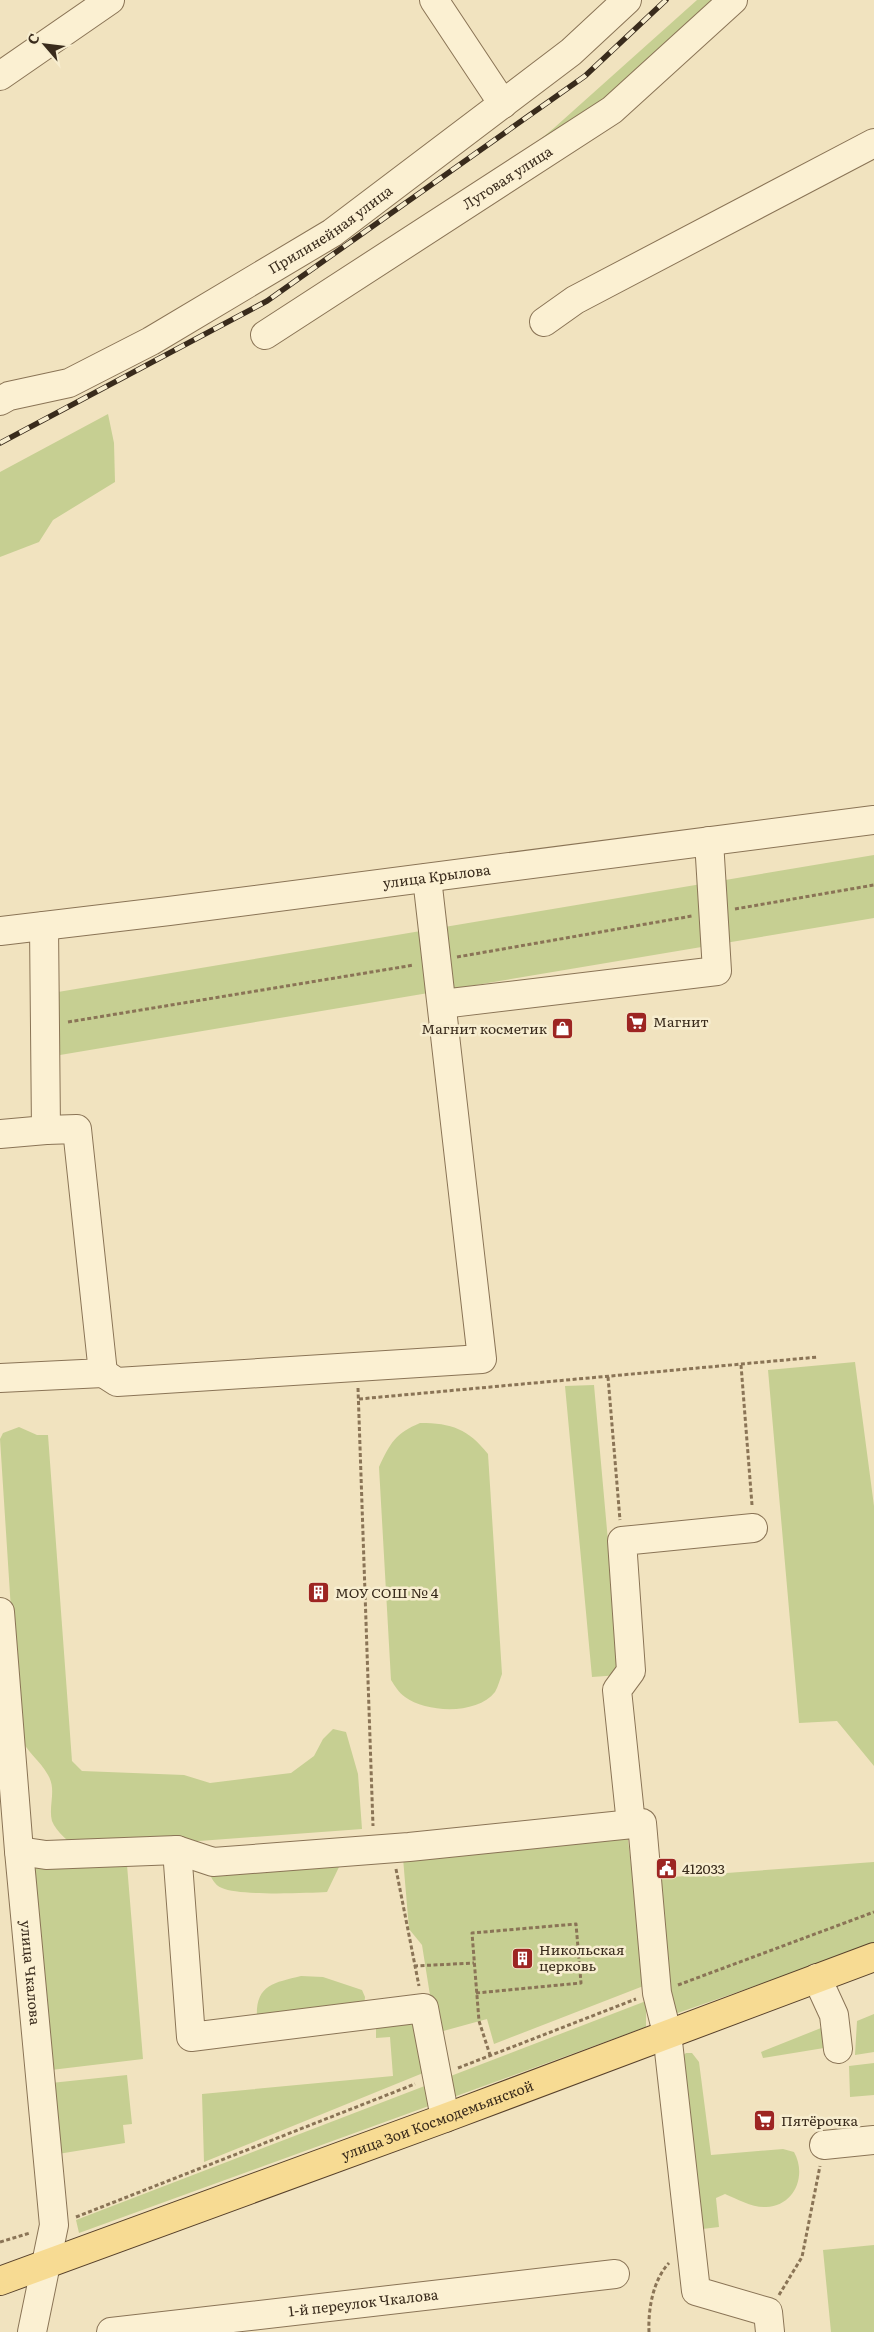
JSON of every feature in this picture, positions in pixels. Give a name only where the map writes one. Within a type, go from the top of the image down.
[{"type":"main road","name":"улица Зои Космодемьянской","points":[[0,2281],[445,2118],[667,2033],[874,1957]]},
{"type":"street","points":[[434,0],[503,104]]},
{"type":"street","name":"Прилинейная улица","points":[[3,392],[69,383],[160,336],[332,233],[571,52],[626,0]]},
{"type":"street","name":"Луговая улица","points":[[265,335],[612,110],[734,0]]},
{"type":"street","points":[[0,76],[93,5]]},
{"type":"street","points":[[544,322],[575,300],[874,143]]},
{"type":"street","name":"улица Крылова","points":[[0,931],[874,820]]},
{"type":"street","points":[[442,1004],[717,971],[709,841]]},
{"type":"street","points":[[0,1378],[103,1373],[117,1382],[482,1359],[427,878]]},
{"type":"street","points":[[44,926],[46,1130]]},
{"type":"street","points":[[0,1134],[77,1128],[103,1373]]},
{"type":"street","points":[[631,1824],[617,1690],[631,1671],[622,1541],[753,1528]]},
{"type":"street","name":"улица Чкалова","points":[[0,1612],[19,1851],[54,2225],[32,2332]]},
{"type":"street","points":[[19,1851],[46,1855],[177,1850],[213,1862],[383,1849],[642,1823],[657,1992],[667,2033],[696,2291],[769,2322]]},
{"type":"street","points":[[177,1850],[191,2037],[424,2008],[445,2118]]},
{"type":"street","points":[[817,1978],[834,2015],[838,2049]]},
{"type":"street","points":[[824,2144],[874,2140]]},
{"type":"street","name":"1-й переулок Чкалова","points":[[111,2332],[615,2274]]},
{"type":"path","points":[[359,1399],[818,1358]]},
{"type":"path","points":[[741,1365],[753,1528]]},
{"type":"path","points":[[358,1367],[383,1849],[424,2008]]},
{"type":"path","points":[[608,1377],[622,1541]]},
{"type":"path","points":[[0,2242],[54,2225],[620,2004],[874,1912]]},
{"type":"path","points":[[476,1993],[581,1983],[576,1924],[472,1933],[476,1993],[479,2021],[490,2055]]},
{"type":"path","points":[[414,1966],[474,1963]]},
{"type":"path","points":[[769,2322],[802,2257],[824,2144]]},
{"type":"path","points":[[648,2332],[648,2312],[662,2270],[672,2261],[693,2259]]},
{"type":"green space","points":[[697,0],[723,0],[604,104],[508,166],[554,128]]},
{"type":"green space","points":[[108,414],[114,443],[115,482],[53,520],[39,542],[0,557],[0,472]]},
{"type":"green space","points":[[874,855],[874,918],[60,1055],[58,992]]},
{"type":"green space","points":[[855,1362],[874,1506],[874,1766],[837,1721],[799,1723],[768,1370]]},
{"type":"green space","points":[[594,1385],[620,1675],[592,1677],[565,1386]]},
{"type":"green space","points":[[420,1423],[441,1424],[458,1429],[481,1445],[488,1454],[502,1674],[495,1692],[476,1705],[464,1708],[438,1709],[414,1702],[401,1694],[391,1680],[379,1467],[387,1451],[399,1435]]},
{"type":"green space","points":[[19,1427],[37,1435],[48,1435],[72,1761],[82,1771],[184,1775],[210,1783],[291,1773],[314,1756],[323,1739],[333,1729],[346,1732],[358,1774],[362,1829],[78,1850],[60,1833],[52,1821],[51,1781],[45,1770],[25,1746],[19,1734],[0,1439],[3,1433]]},
{"type":"green space","points":[[627,1832],[646,1985],[494,2044],[487,2019],[436,2033],[422,1945],[409,1929],[403,1858]]},
{"type":"green space","points":[[332,1845],[339,1867],[327,1892],[273,1893],[231,1891],[217,1885],[208,1870]]},
{"type":"green space","points":[[874,1862],[874,1944],[675,2014],[668,2008],[659,1878]]},
{"type":"green space","points":[[127,1865],[143,2059],[51,2070],[32,1867]]},
{"type":"green space","points":[[301,1976],[323,1977],[362,1990],[365,1997],[364,2008],[257,2019],[259,1999],[268,1987]]},
{"type":"green space","points":[[646,2001],[646,2027],[79,2233],[76,2220]]},
{"type":"green space","points":[[420,2014],[428,2071],[204,2162],[202,2094],[393,2076],[390,2037],[376,2038],[376,2020]]},
{"type":"green space","points":[[874,2014],[874,2052],[855,2055],[857,2021]]},
{"type":"green space","points":[[821,2028],[824,2048],[763,2058],[761,2052]]},
{"type":"green space","points":[[686,2053],[692,2053],[699,2062],[711,2155],[783,2149],[794,2152],[798,2161],[798,2179],[796,2188],[784,2201],[776,2205],[761,2207],[745,2203],[725,2194],[716,2198],[719,2227],[694,2230],[680,2058]]},
{"type":"green space","points":[[874,2063],[874,2095],[850,2097],[849,2066]]},
{"type":"green space","points":[[127,2075],[132,2124],[123,2125],[125,2143],[58,2154],[51,2083]]},
{"type":"green space","points":[[874,2245],[874,2332],[831,2332],[823,2250]]},
{"type":"railway","points":[[0,443],[267,301],[585,76],[666,0]]},
{"type":"place","name":"Магнит","points":[[637,1022]]},
{"type":"place","name":"Магнит косметик","points":[[563,1029]]},
{"type":"place","name":"МОУ СОШ № 4","points":[[319,1593]]},
{"type":"place","name":"412033","points":[[666,1869]]},
{"type":"place","name":"Никольская церковь","points":[[523,1958]]},
{"type":"place","name":"Пятёрочка","points":[[765,2121]]}]
